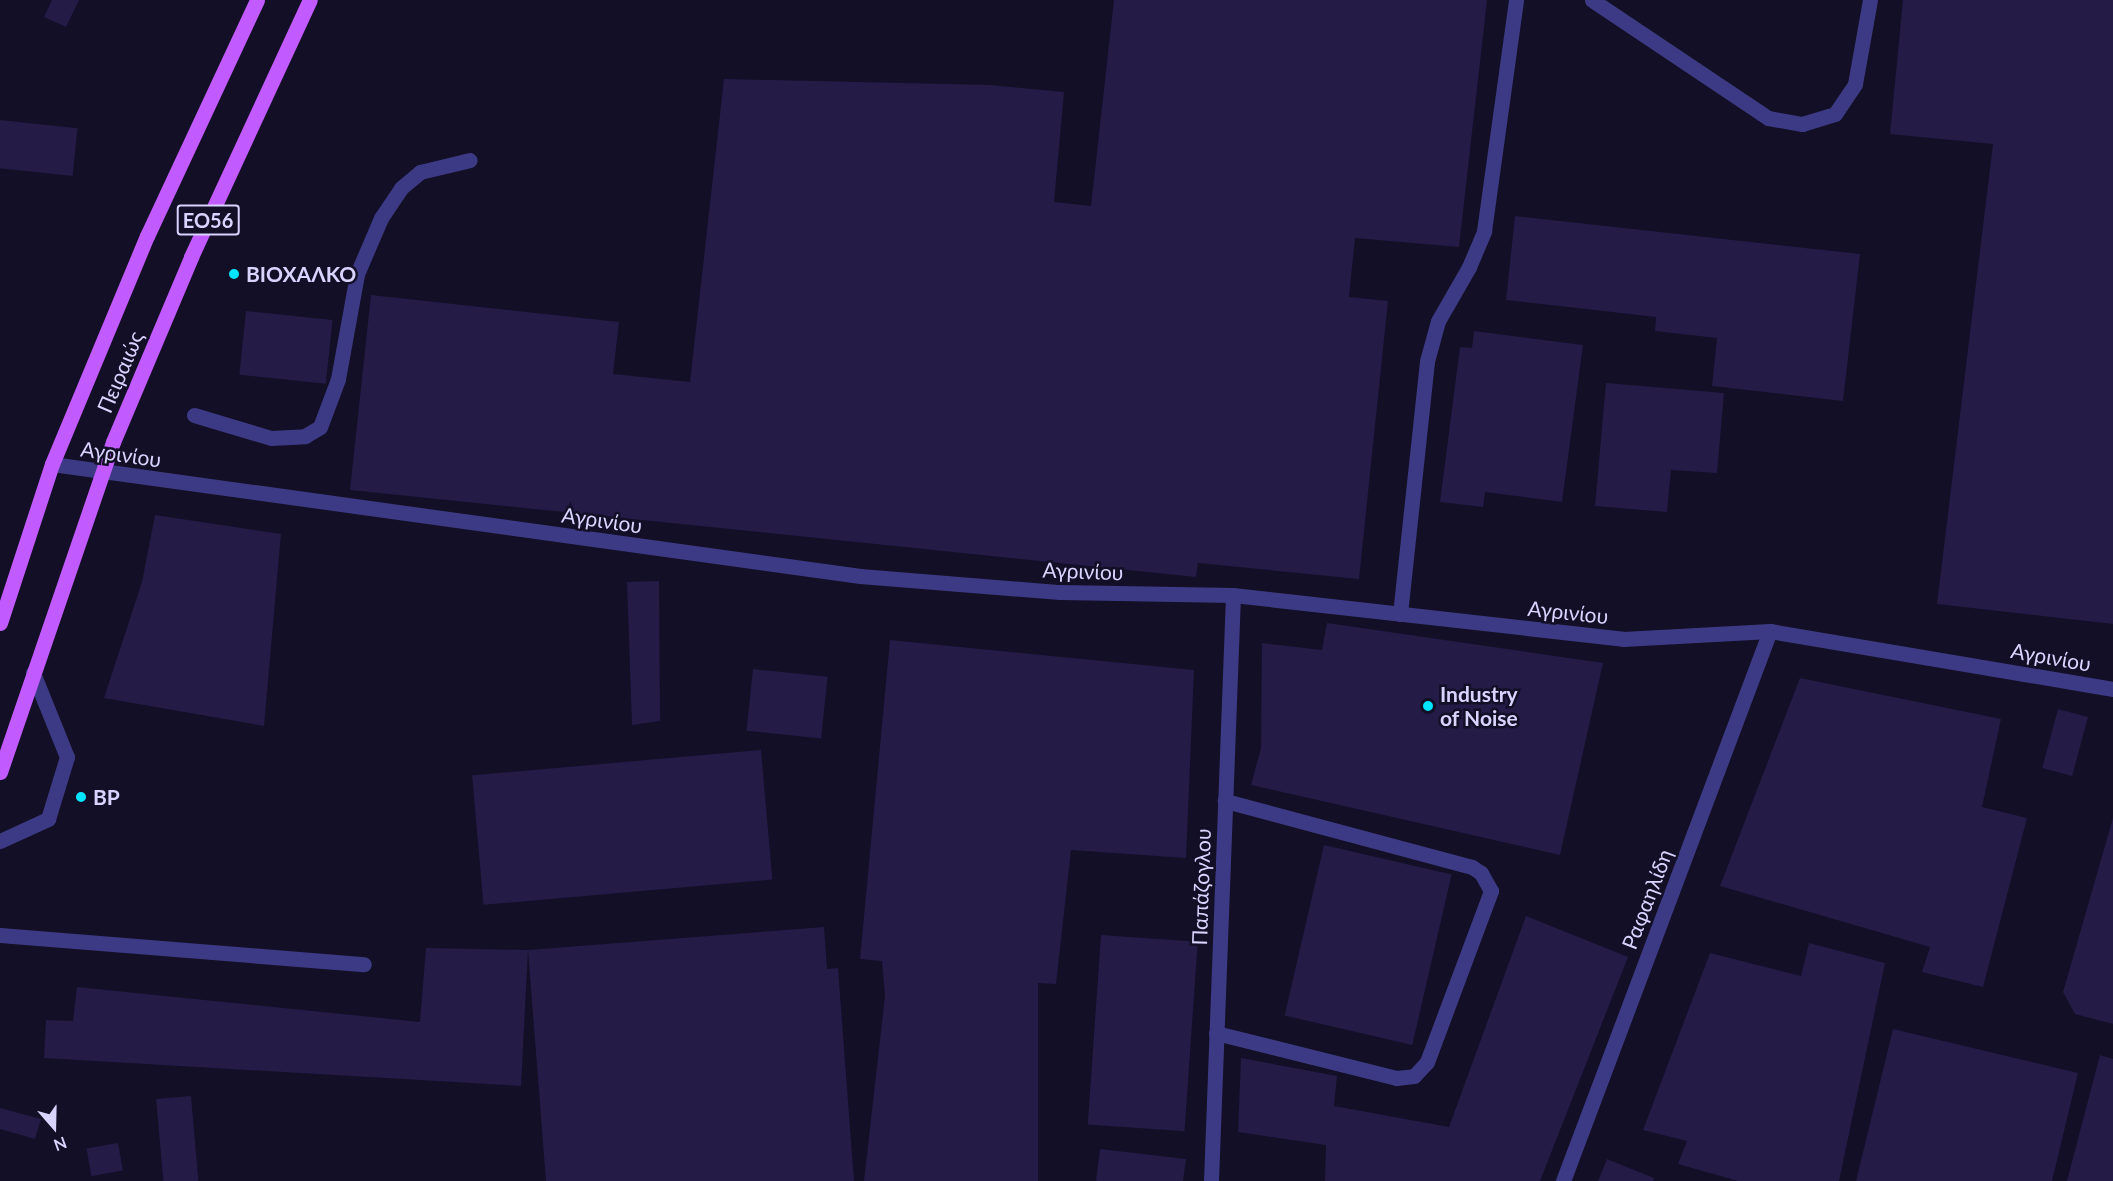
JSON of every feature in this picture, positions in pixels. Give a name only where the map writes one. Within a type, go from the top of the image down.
[{"type":"main road","name":"Πειραιώς","points":[[0,623],[52,464],[147,236],[257,0]]},
{"type":"main road","name":"Πειραιώς","points":[[0,772],[101,474],[191,257],[310,0]]},
{"type":"street","points":[[1400,614],[1427,361],[1438,321],[1469,267],[1484,231],[1516,0]]},
{"type":"street","points":[[1592,0],[1768,118],[1802,124],[1835,114],[1855,84],[1869,0]]},
{"type":"street","points":[[194,415],[271,438],[305,436],[321,427],[338,379],[357,274],[381,218],[400,188],[420,172],[470,160]]},
{"type":"street","name":"Αγρινίου","points":[[52,464],[101,474],[860,576],[1060,592],[1233,595],[1623,639],[1770,631],[2113,689]]},
{"type":"street","name":"Παπάζογλου","points":[[1211,1181],[1233,595]]},
{"type":"street","name":"Ραφαηλίδη","points":[[1563,1181],[1770,631]]},
{"type":"street","points":[[0,841],[48,819],[67,757],[33,673]]},
{"type":"street","points":[[1216,1033],[1396,1078],[1414,1076],[1427,1062],[1491,891],[1481,873],[1472,867],[1225,801]]},
{"type":"street","points":[[0,935],[364,964]]},
{"type":"building","points":[[52,0],[79,0],[66,27],[44,17]]},
{"type":"building","points":[[1114,0],[1487,0],[1459,247],[1355,238],[1349,297],[1388,301],[1359,579],[1198,563],[1196,577],[350,490],[371,295],[619,322],[613,374],[690,382],[724,79],[990,85],[1064,92],[1054,202],[1091,206]]},
{"type":"building","points":[[1903,0],[2113,0],[2113,624],[1937,604],[1993,144],[1890,134]]},
{"type":"building","points":[[0,120],[78,128],[73,176],[0,168]]},
{"type":"building","points":[[1515,216],[1860,254],[1843,401],[1712,386],[1717,338],[1655,331],[1656,317],[1506,300]]},
{"type":"building","points":[[246,311],[333,320],[326,384],[239,375]]},
{"type":"building","points":[[1474,331],[1583,345],[1562,502],[1485,492],[1483,507],[1440,502],[1460,347],[1472,348]]},
{"type":"building","points":[[1606,383],[1724,393],[1717,473],[1671,470],[1667,512],[1595,506]]},
{"type":"building","points":[[155,515],[281,534],[264,726],[104,698],[142,582]]},
{"type":"building","points":[[659,581],[660,721],[632,725],[627,582]]},
{"type":"building","name":"Industry of Noise","points":[[1327,623],[1603,663],[1560,855],[1251,785],[1261,748],[1262,643],[1322,650]]},
{"type":"building","points":[[890,640],[1194,670],[1186,858],[1071,850],[1056,984],[1038,983],[1038,1181],[864,1181],[885,996],[882,961],[860,959]]},
{"type":"building","points":[[753,669],[828,677],[821,738],[747,731]]},
{"type":"building","points":[[1800,678],[2001,719],[1982,807],[2027,818],[1983,987],[1922,972],[1930,947],[1720,886]]},
{"type":"building","points":[[2058,709],[2088,717],[2072,776],[2042,768]]},
{"type":"building","points":[[761,750],[772,880],[483,905],[472,775]]},
{"type":"building","points":[[2113,818],[2113,1024],[2075,1014],[2063,992]]},
{"type":"building","points":[[1324,845],[1452,874],[1412,1045],[1285,1016]]},
{"type":"building","points":[[1526,916],[1628,957],[1540,1181],[1325,1181],[1326,1145],[1238,1132],[1241,1058],[1337,1076],[1334,1106],[1449,1127]]},
{"type":"building","points":[[824,927],[827,969],[838,968],[854,1181],[546,1181],[528,950]]},
{"type":"building","points":[[1101,935],[1198,942],[1185,1131],[1088,1125]]},
{"type":"building","points":[[1809,943],[1885,963],[1839,1181],[1738,1181],[1678,1164],[1687,1141],[1643,1130],[1710,953],[1801,976]]},
{"type":"building","points":[[426,948],[528,950],[521,1086],[44,1058],[46,1020],[73,1021],[77,987],[420,1022]]},
{"type":"building","points":[[1893,1029],[2078,1073],[2052,1181],[1856,1181]]},
{"type":"building","points":[[2100,1055],[2113,1059],[2113,1181],[2067,1181]]},
{"type":"building","points":[[191,1096],[198,1181],[163,1181],[156,1099]]},
{"type":"building","points":[[0,1108],[41,1119],[35,1139],[0,1129]]},
{"type":"building","points":[[118,1143],[123,1171],[91,1176],[86,1149]]},
{"type":"building","points":[[1100,1149],[1186,1159],[1183,1181],[1096,1181]]},
{"type":"building","points":[[1607,1159],[1654,1178],[1653,1181],[1598,1181]]},
{"type":"place","name":"ΒΙΟΧΑΛΚΟ","points":[[234,274]]},
{"type":"place","name":"Industry of Noise","points":[[1428,706]]},
{"type":"place","name":"BP","points":[[81,797]]}]
